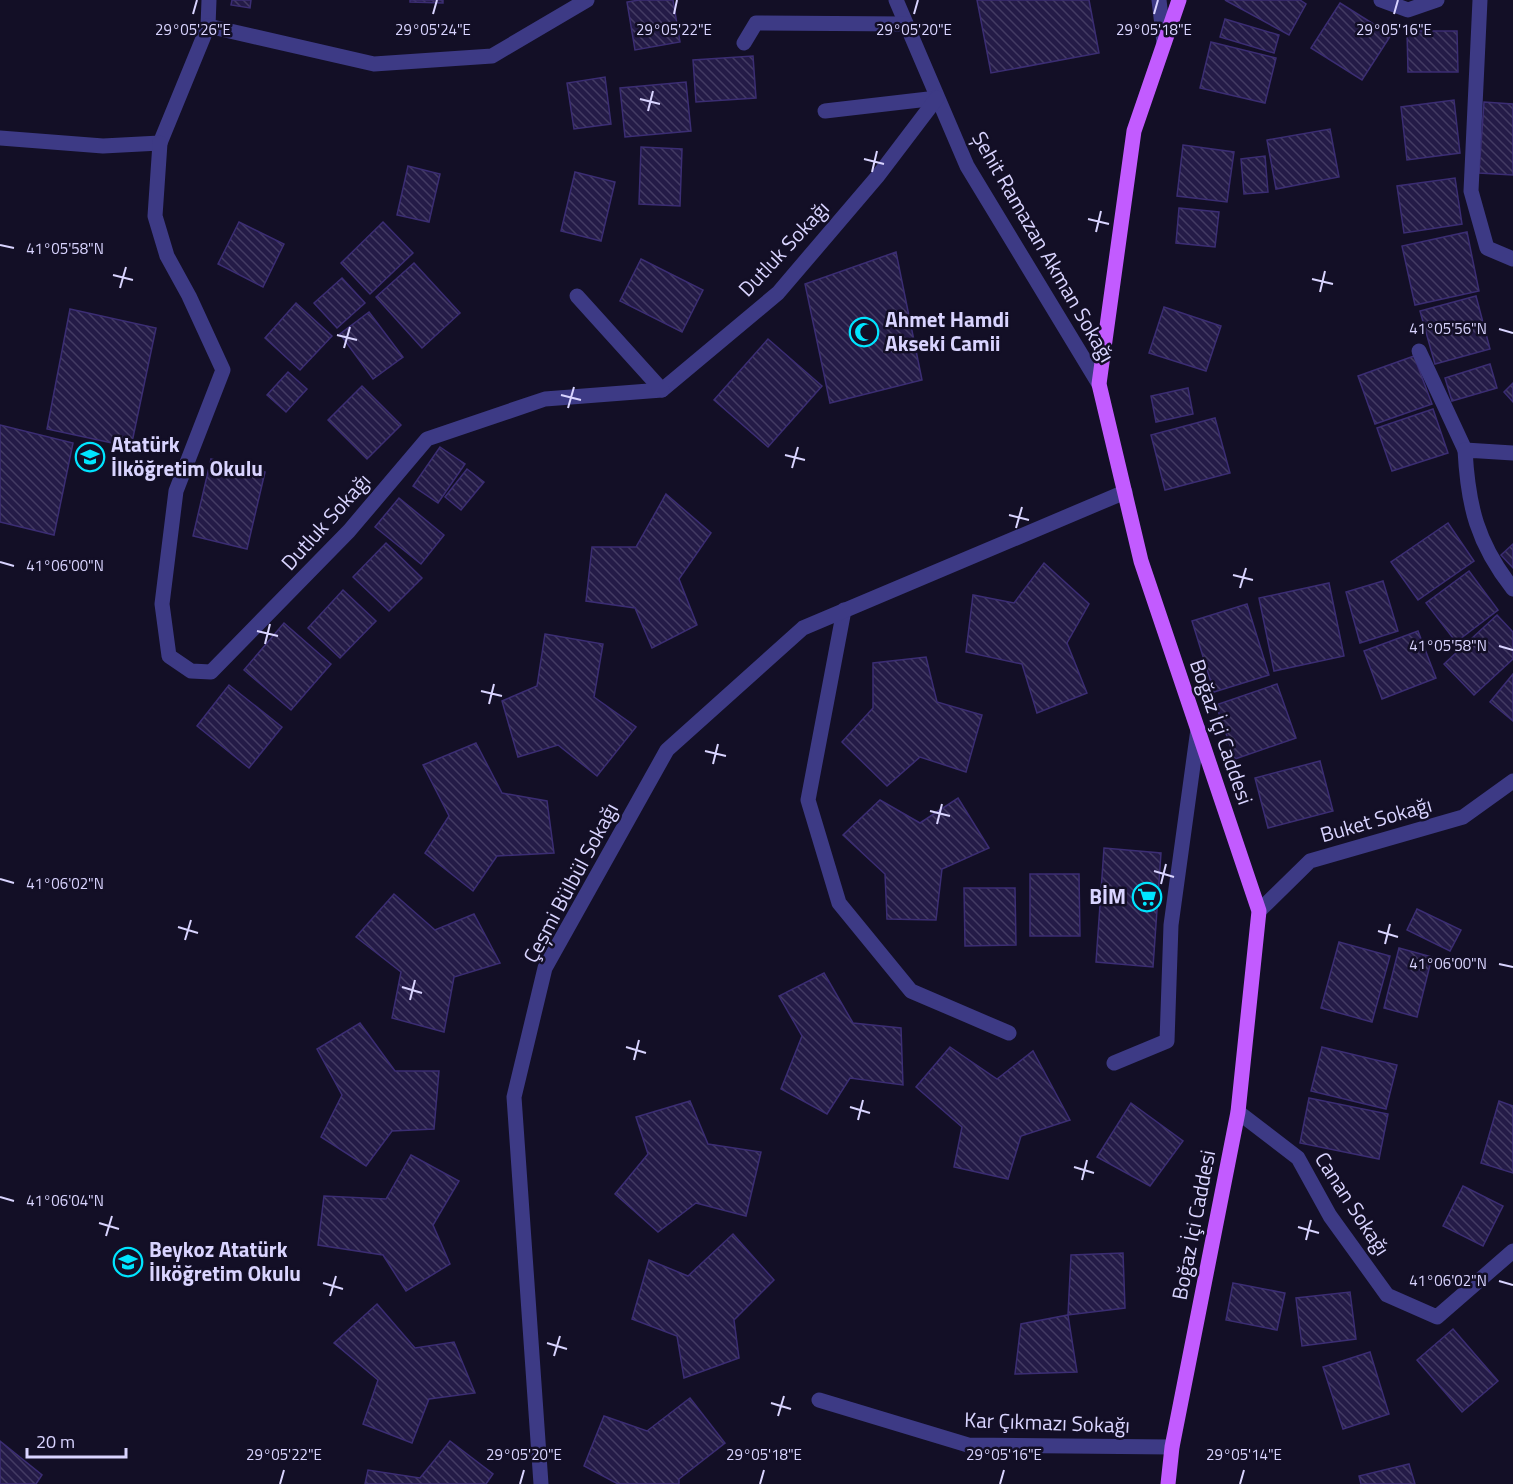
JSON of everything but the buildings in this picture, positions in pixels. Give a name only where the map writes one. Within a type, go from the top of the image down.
[{"type":"main road","name":"Boğaz İçi Caddesi","points":[[1168,1484],[1172,1447],[1239,1112],[1259,911],[1141,561],[1100,384],[1134,131],[1179,0]]},
{"type":"street","points":[[209,0],[208,26],[374,64],[492,56],[587,0]]},
{"type":"street","name":"Şehit Ramazan Akman Sokağı","points":[[896,0],[967,166],[1100,384]]},
{"type":"street","points":[[1159,0],[1164,43]]},
{"type":"street","points":[[1381,0],[1408,10],[1437,0]]},
{"type":"street","points":[[1480,0],[1471,191],[1487,248],[1513,259]]},
{"type":"street","points":[[744,43],[756,24],[906,24]]},
{"type":"street","name":"Dutluk Sokağı","points":[[208,26],[160,143],[155,216],[167,256],[189,296],[223,370],[176,491],[162,604],[169,656],[191,671],[211,672],[350,531],[427,439],[545,399],[662,390],[778,293],[877,177],[938,98]]},
{"type":"street","points":[[825,111],[938,98]]},
{"type":"street","points":[[0,138],[103,146],[160,143]]},
{"type":"street","points":[[577,296],[662,390]]},
{"type":"street","points":[[1419,351],[1465,450],[1467,492],[1482,540],[1495,566],[1513,589]]},
{"type":"street","points":[[1465,450],[1513,453]]},
{"type":"street","name":"Çeşmi Bülbül Sokağı","points":[[541,1484],[514,1097],[545,968],[667,750],[803,628],[1125,492]]},
{"type":"street","points":[[844,610],[808,800],[839,903],[911,991],[1009,1034]]},
{"type":"street","points":[[1114,1063],[1167,1041],[1172,925],[1198,729]]},
{"type":"street","name":"Buket Sokağı","points":[[1259,911],[1310,861],[1463,817],[1513,781]]},
{"type":"street","name":"Canan Sokağı","points":[[1239,1112],[1298,1158],[1330,1215],[1387,1295],[1437,1317],[1513,1251]]},
{"type":"street","name":"Kar Çıkmazı Sokağı","points":[[819,1400],[968,1445],[1172,1447]]},
{"type":"place","name":"Ahmet Hamdi Akseki Camii","points":[[864,332]]},
{"type":"place","name":"Atatürk İlköğretim Okulu","points":[[90,457]]},
{"type":"place","name":"BİM","points":[[1147,897]]},
{"type":"place","name":"Beykoz Atatürk İlköğretim Okulu","points":[[128,1262]]}]
